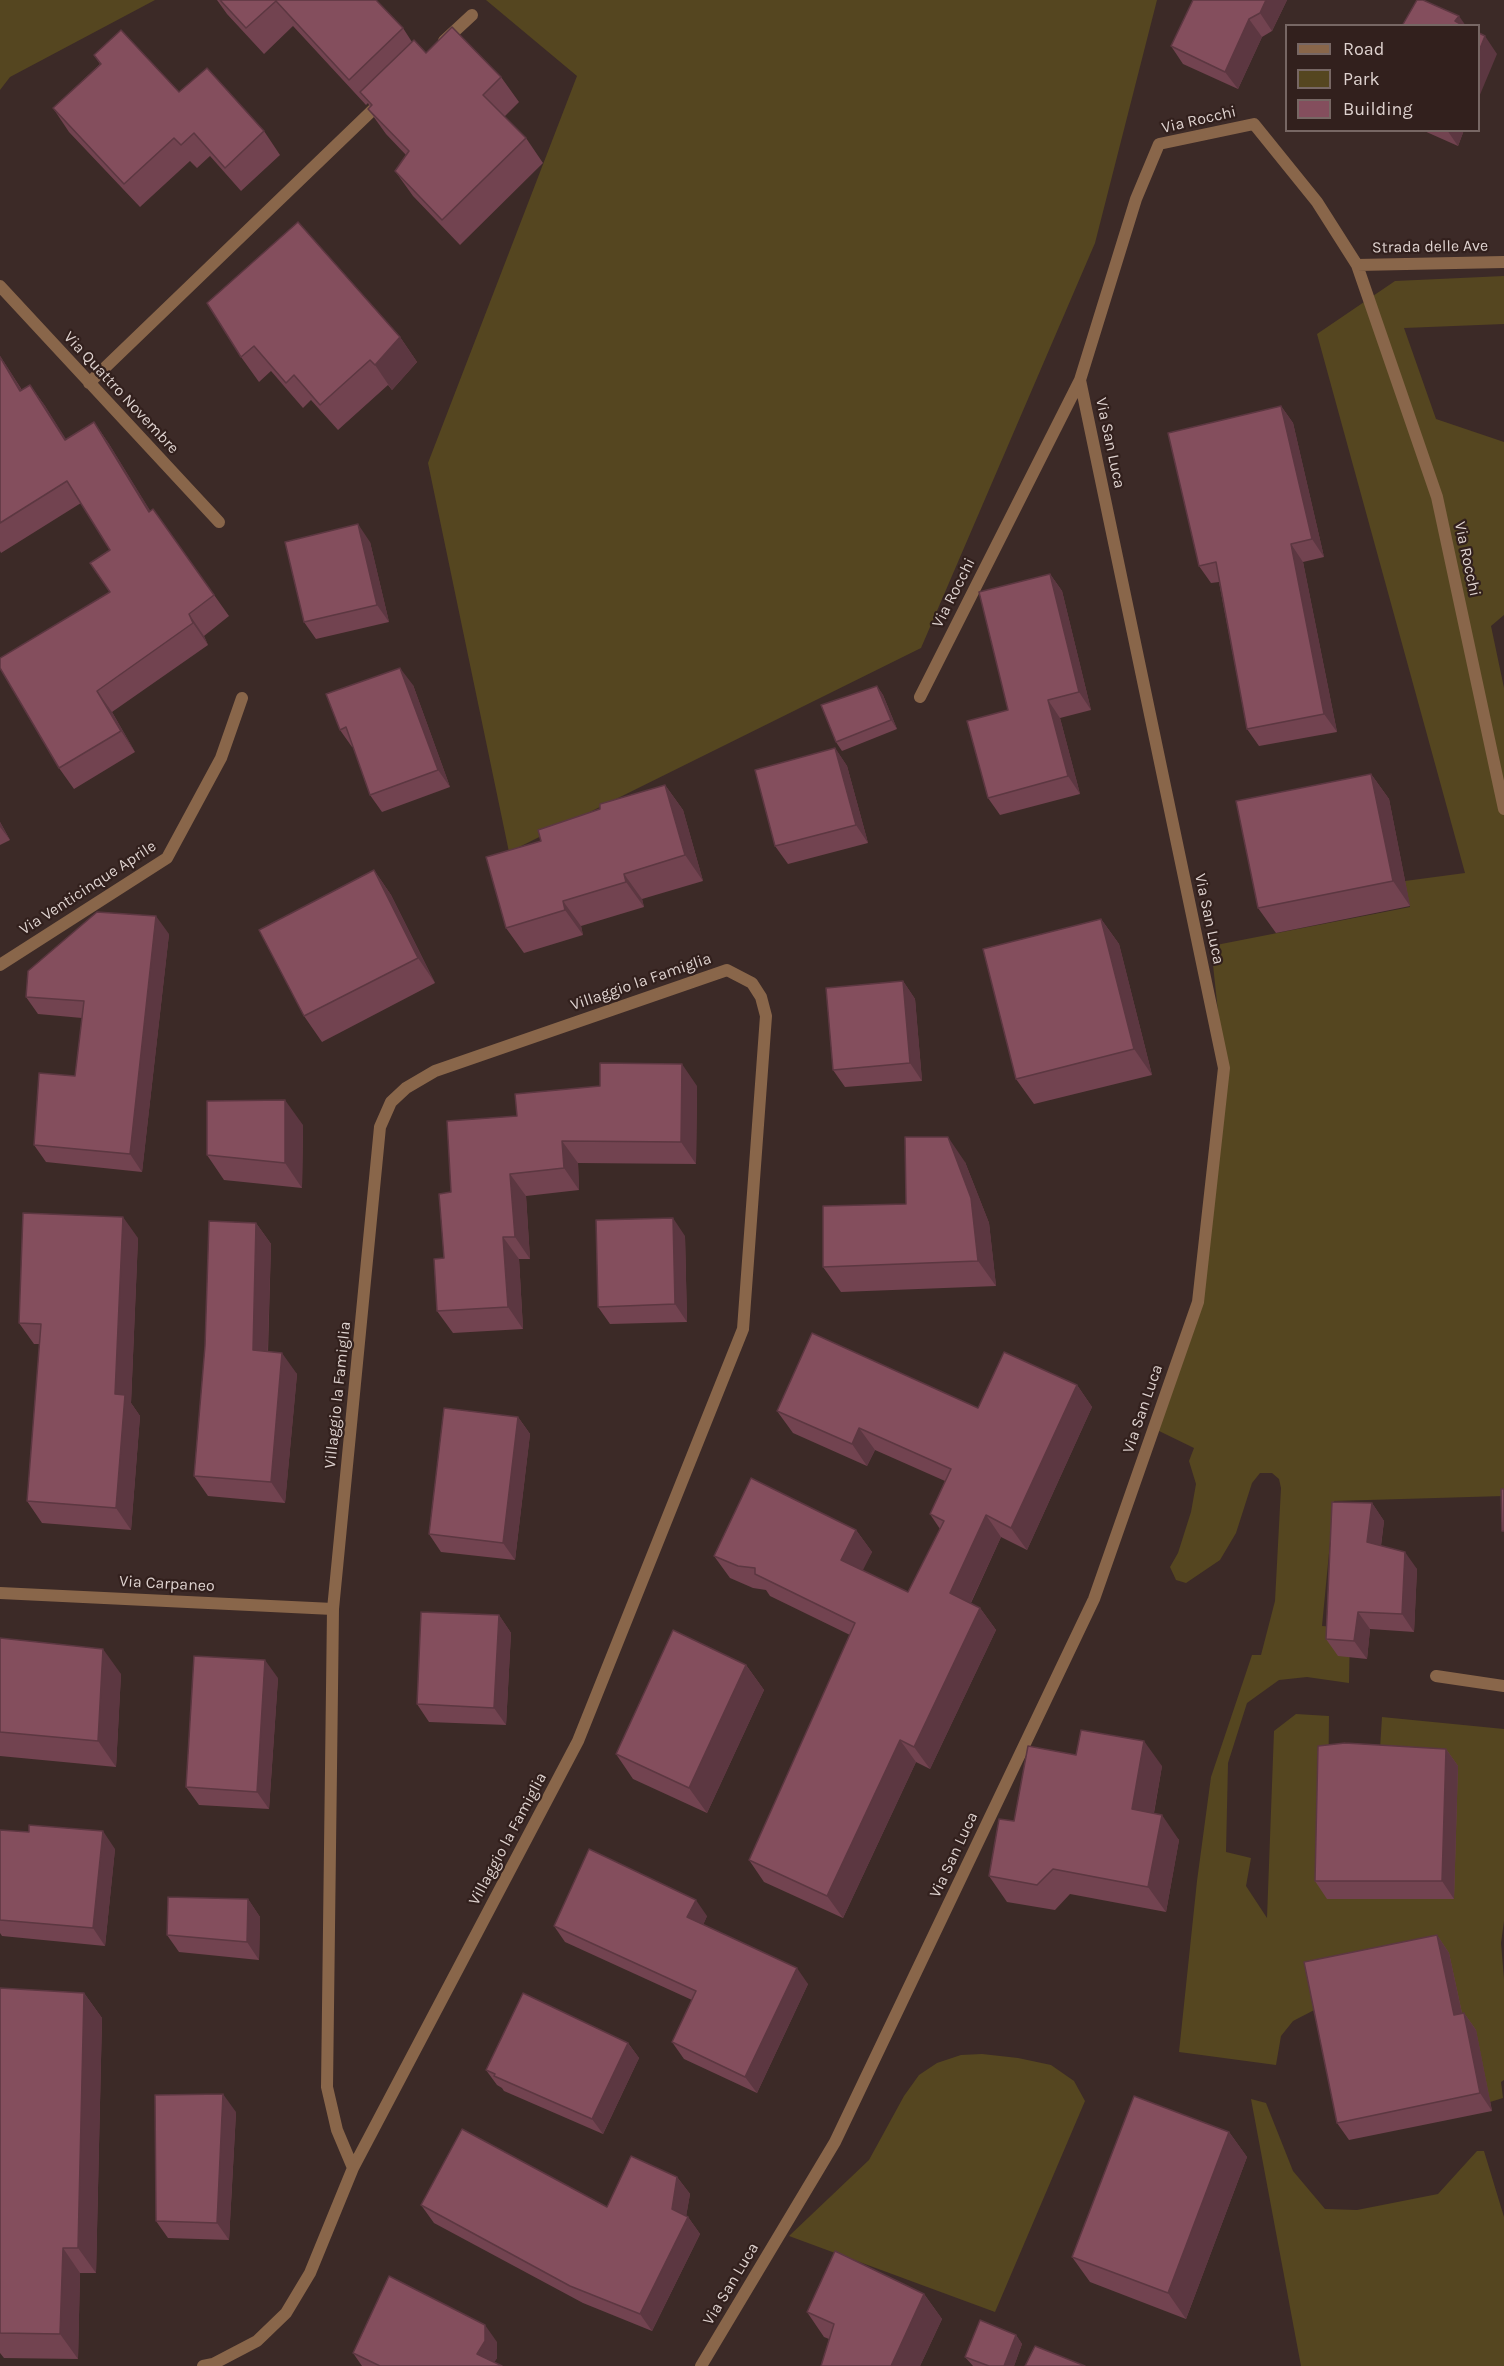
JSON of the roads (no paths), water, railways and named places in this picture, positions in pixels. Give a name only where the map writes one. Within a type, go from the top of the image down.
[{"type":"street","points":[[438,47],[472,15]]},
{"type":"street","points":[[89,383],[395,88]]},
{"type":"street","name":"Via Rocchi","points":[[920,698],[1080,380],[1136,199],[1159,144],[1254,124],[1317,202],[1357,265],[1437,497],[1504,809]]},
{"type":"street","name":"Strada delle Ave","points":[[1357,265],[1504,262]]},
{"type":"street","name":"Via Quattro Novembre","points":[[0,286],[219,522]]},
{"type":"street","name":"Via San Luca","points":[[701,2366],[835,2142],[1094,1599],[1198,1302],[1224,1068],[1080,380]]},
{"type":"street","name":"Via Venticinque Aprile","points":[[0,965],[167,858],[221,758],[242,698]]},
{"type":"street","name":"Villaggio la Famiglia","points":[[727,970],[752,983],[761,997],[766,1016],[743,1329],[578,1741],[353,2168],[337,2130],[327,2087],[333,1609],[380,1127],[391,1102],[406,1088],[435,1071],[727,970]]},
{"type":"street","name":"Via Carpaneo","points":[[0,1593],[333,1609]]},
{"type":"street","points":[[1436,1676],[1504,1686]]},
{"type":"street","points":[[203,2366],[213,2364],[258,2341],[286,2313],[310,2273],[353,2168]]}]
